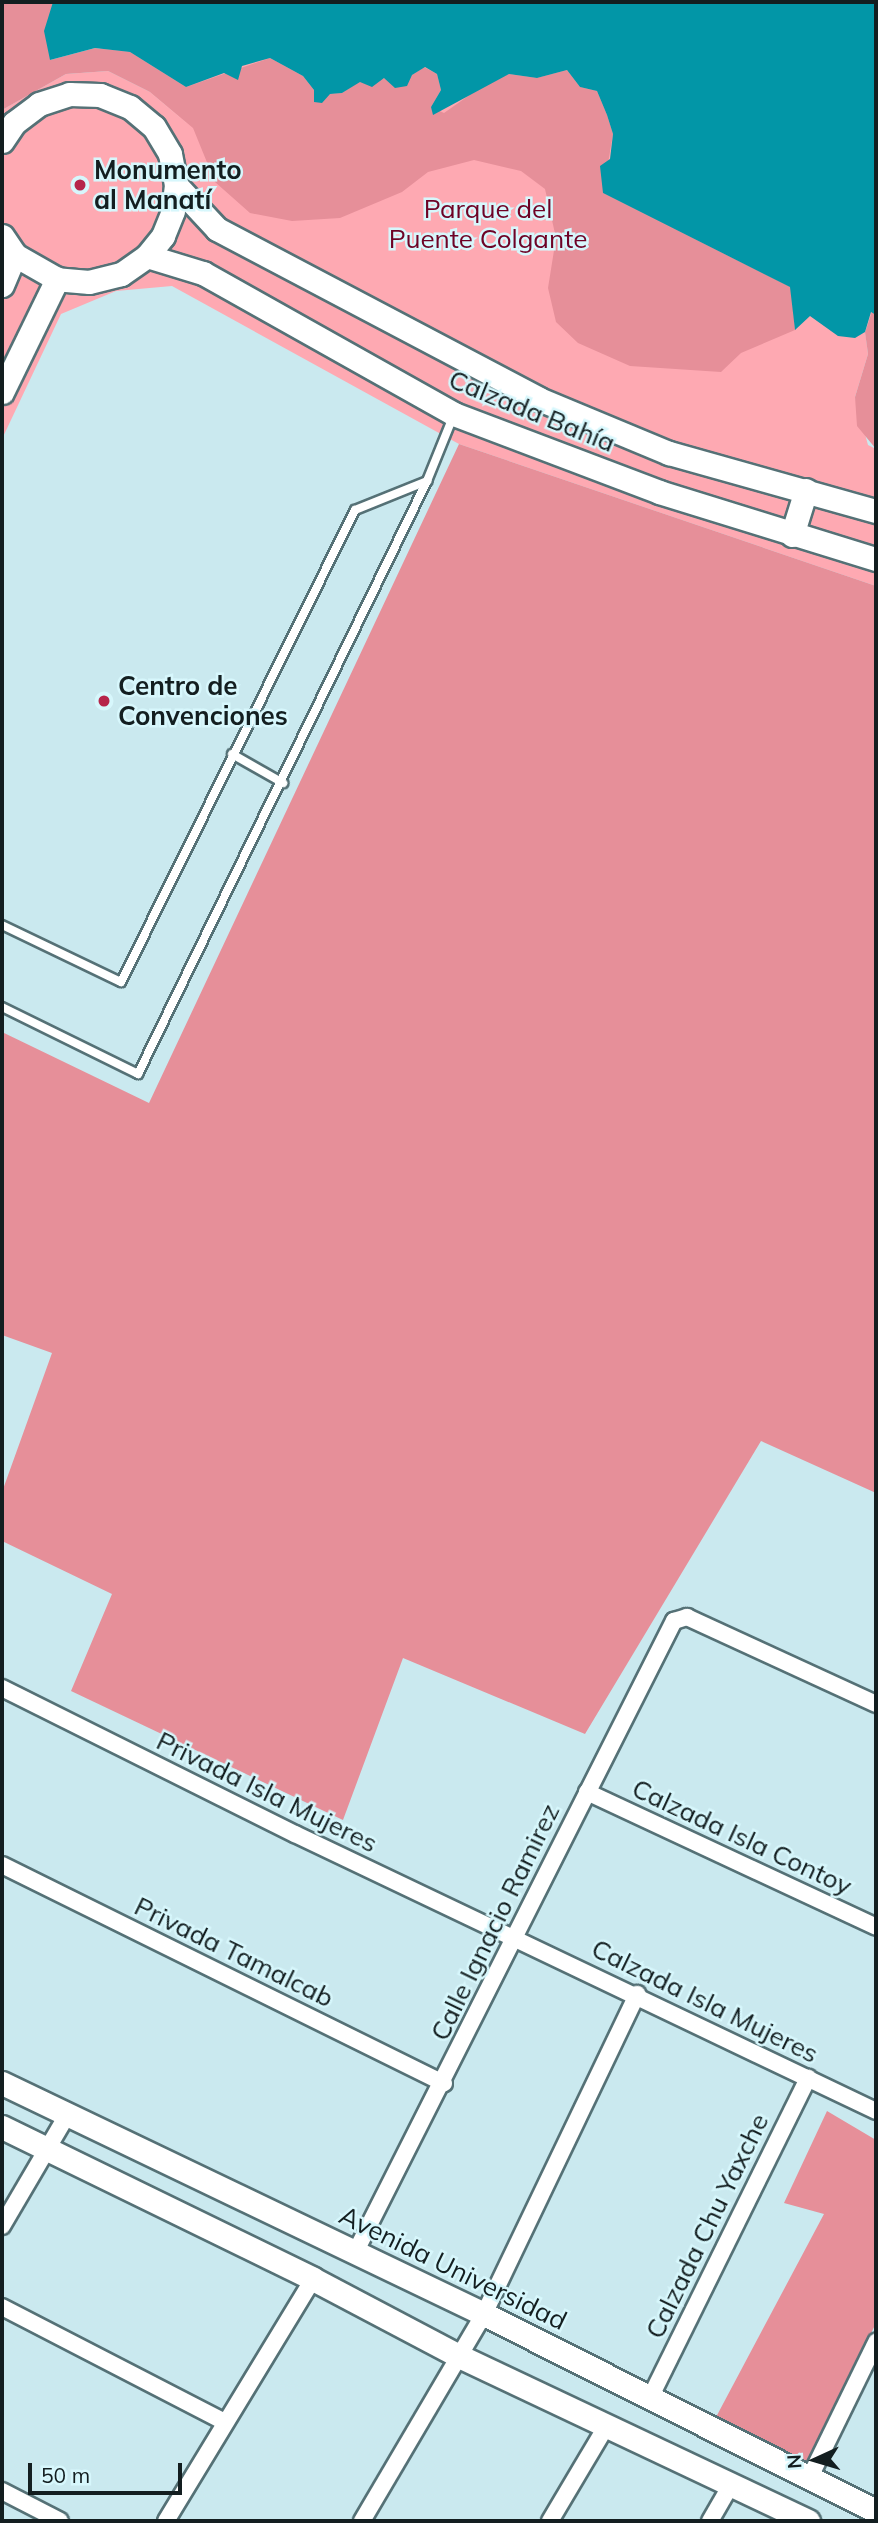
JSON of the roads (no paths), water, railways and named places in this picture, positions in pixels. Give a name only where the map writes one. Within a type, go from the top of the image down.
[{"type":"main road","points":[[2,141],[14,123],[39,104],[69,94],[100,95],[130,107],[154,127],[170,155],[176,186],[173,211],[147,256],[121,274],[100,280],[57,279],[8,245],[2,285]]},
{"type":"main road","name":"Calzada Bahía","points":[[176,186],[217,229],[539,399],[669,453],[876,511]]},
{"type":"main road","name":"Calzada Bahía","points":[[147,256],[203,273],[454,414],[659,492],[876,559]]},
{"type":"main road","points":[[2,392],[57,279]]},
{"type":"main road","points":[[792,535],[806,490]]},
{"type":"main road","name":"Avenida Universidad","points":[[2,2083],[484,2314],[876,2511]]},
{"type":"main road","points":[[2,2127],[313,2279],[459,2356],[808,2521]]},
{"type":"street","name":"Calle Ignacio Ramirez","points":[[356,2252],[444,2083],[513,1936],[680,1616],[876,1704]]},
{"type":"street","name":"Privada Isla Mujeres","points":[[2,1688],[295,1834],[513,1936]]},
{"type":"street","name":"Calzada Isla Contoy","points":[[587,1792],[876,1927]]},
{"type":"street","name":"Privada Tamalcab","points":[[2,1865],[444,2083]]},
{"type":"street","name":"Calzada Isla Mujeres","points":[[513,1936],[876,2111]]},
{"type":"street","points":[[362,2521],[484,2314],[636,1994]]},
{"type":"street","name":"Calzada Chu Yaxche","points":[[651,2396],[808,2078]]},
{"type":"street","points":[[2,2226],[67,2115]]},
{"type":"street","points":[[166,2521],[313,2279]]},
{"type":"street","points":[[2,2307],[225,2421]]},
{"type":"street","points":[[809,2479],[876,2342]]},
{"type":"street","points":[[550,2521],[607,2425]]},
{"type":"street","points":[[710,2521],[732,2483]]},
{"type":"street","points":[[2,2491],[60,2521]]},
{"type":"lane","points":[[2,1007],[138,1074],[283,783],[427,481],[454,414]]},
{"type":"lane","points":[[2,925],[121,982],[355,510],[427,481]]},
{"type":"lane","points":[[232,754],[283,783]]},
{"type":"water","points":[[53,2],[876,2],[876,315],[871,312],[865,332],[855,338],[838,336],[810,316],[795,330],[790,287],[603,193],[600,166],[610,159],[613,134],[597,91],[580,87],[567,70],[537,78],[509,74],[433,115],[431,107],[441,90],[437,74],[425,67],[412,75],[407,86],[395,88],[384,78],[372,87],[360,82],[342,93],[330,94],[322,103],[314,102],[314,90],[303,76],[270,58],[242,66],[238,80],[224,73],[186,87],[130,52],[95,48],[50,60],[44,31]]},
{"type":"place","name":"Monumento al Manatí","points":[[80,185]]},
{"type":"place","name":"Centro de Convenciones","points":[[104,701]]},
{"type":"park label","name":"Parque del Puente Colgante","points":[[488,224]]}]
